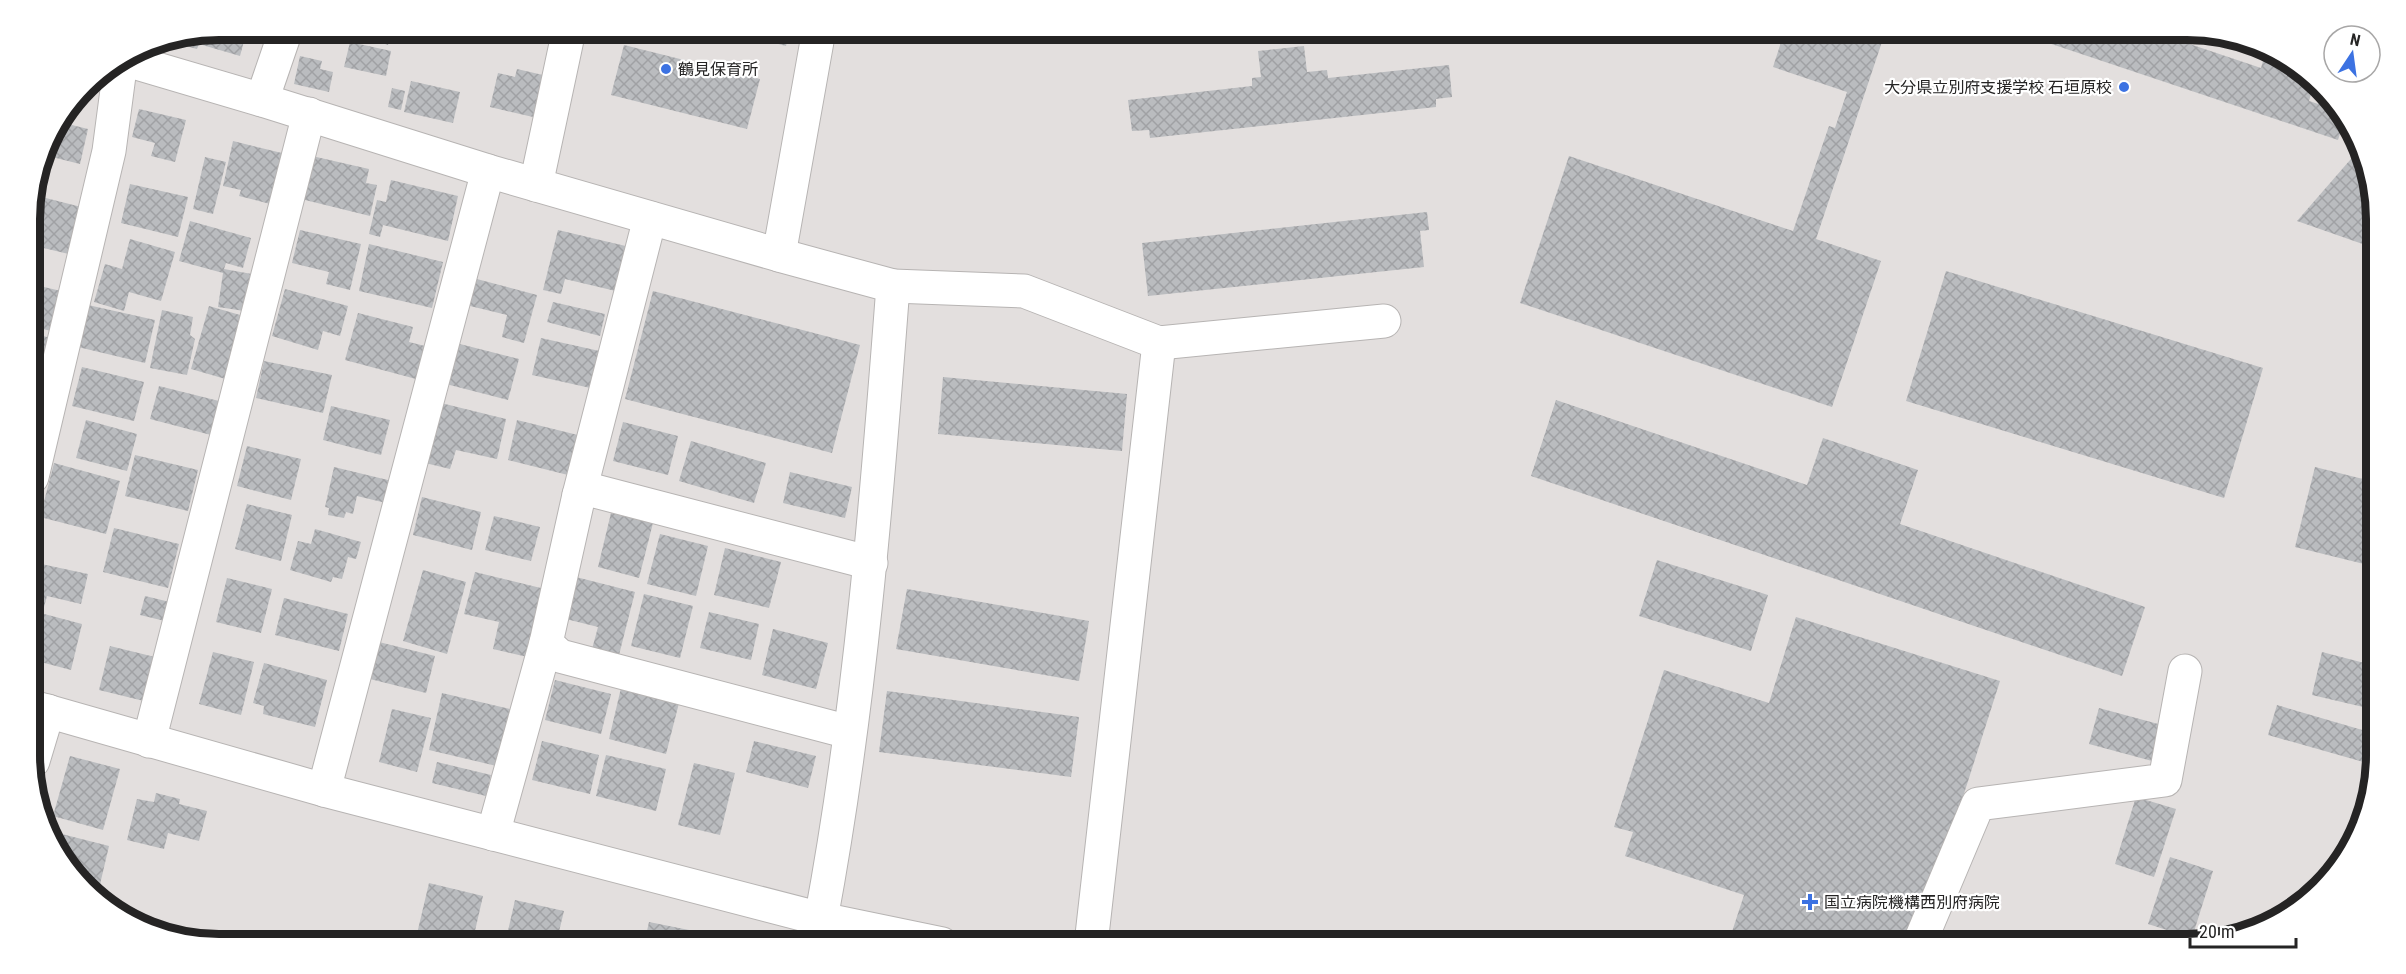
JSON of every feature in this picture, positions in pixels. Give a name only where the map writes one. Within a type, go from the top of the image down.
[{"type":"street","points":[[262,100],[283,40]]},
{"type":"street","points":[[536,185],[567,40]]},
{"type":"street","points":[[779,255],[817,40]]},
{"type":"street","points":[[132,63],[309,114],[488,171],[779,255],[893,286],[1024,291],[1158,343],[1384,321]]},
{"type":"street","points":[[41,441],[110,151],[121,71]]},
{"type":"street","points":[[150,741],[309,114]]},
{"type":"street","points":[[324,790],[488,171]]},
{"type":"street","points":[[493,834],[546,643],[579,495],[650,218]]},
{"type":"street","points":[[821,919],[832,860],[871,563],[893,286]]},
{"type":"street","points":[[1092,934],[1158,343]]},
{"type":"street","points":[[579,495],[591,490],[871,563]]},
{"type":"street","points":[[546,643],[560,656],[849,732]]},
{"type":"street","points":[[1924,933],[1978,804],[2164,780],[2185,671]]},
{"type":"street","points":[[40,709],[324,790],[821,919],[892,934]]},
{"type":"building","points":[[219,40],[244,40],[240,56],[199,44],[197,49],[181,45]]},
{"type":"building","points":[[372,40],[390,40],[388,45]]},
{"type":"building","points":[[763,40],[788,40],[786,46]]},
{"type":"building","points":[[1782,40],[1883,40],[1816,239],[1881,261],[1832,407],[1520,303],[1569,156],[1793,231],[1829,126],[1835,128],[1847,92],[1773,67]]},
{"type":"building","points":[[2040,40],[2178,40],[2261,68],[2264,58],[2296,77],[2312,92],[2309,101],[2326,106],[2329,110],[2341,129],[2338,140]]},
{"type":"building","points":[[350,42],[391,51],[386,76],[344,67]]},
{"type":"building","points":[[624,45],[760,79],[747,129],[611,95]]},
{"type":"building","points":[[1304,46],[1307,72],[1327,70],[1328,78],[1449,65],[1452,97],[1436,99],[1436,107],[1150,138],[1149,130],[1132,131],[1128,100],[1252,86],[1252,78],[1261,77],[1258,51]]},
{"type":"building","points":[[300,56],[322,61],[320,69],[333,72],[329,92],[294,84]]},
{"type":"building","points":[[517,69],[543,75],[533,117],[490,107],[498,73],[515,77]]},
{"type":"building","points":[[411,81],[460,92],[453,123],[404,112]]},
{"type":"building","points":[[392,88],[405,91],[401,110],[388,107]]},
{"type":"building","points":[[139,109],[186,120],[175,162],[151,156],[155,143],[132,137]]},
{"type":"building","points":[[68,124],[88,129],[80,164],[52,157]]},
{"type":"building","points":[[233,141],[286,154],[274,205],[239,196],[241,190],[223,186]]},
{"type":"building","points":[[312,156],[369,169],[366,183],[377,185],[370,216],[301,199]]},
{"type":"building","points":[[2354,156],[2364,196],[2366,245],[2297,221]]},
{"type":"building","points":[[205,157],[226,162],[213,214],[193,209]]},
{"type":"building","points":[[391,180],[458,196],[448,241],[383,225],[380,237],[369,234],[377,200],[386,202]]},
{"type":"building","points":[[130,184],[188,197],[178,237],[121,223]]},
{"type":"building","points":[[42,197],[89,209],[77,256],[41,247]]},
{"type":"building","points":[[1427,212],[1429,230],[1420,231],[1424,267],[1148,296],[1142,243]]},
{"type":"building","points":[[190,221],[251,238],[243,268],[226,263],[224,269],[257,275],[251,312],[218,307],[223,273],[179,261]]},
{"type":"building","points":[[300,230],[361,244],[350,290],[326,284],[329,272],[292,263]]},
{"type":"building","points":[[558,230],[634,248],[624,293],[565,279],[561,294],[543,290]]},
{"type":"building","points":[[130,239],[175,252],[161,301],[129,292],[124,311],[94,302],[105,264],[122,269]]},
{"type":"building","points":[[369,244],[443,262],[432,308],[359,291]]},
{"type":"building","points":[[1946,271],[2263,368],[2224,498],[1906,401]]},
{"type":"building","points":[[473,278],[537,295],[524,343],[502,337],[507,315],[466,305]]},
{"type":"building","points":[[41,286],[61,291],[51,331],[41,328]]},
{"type":"building","points":[[285,289],[348,306],[340,336],[323,331],[318,350],[272,336]]},
{"type":"building","points":[[653,291],[860,345],[832,453],[625,399]]},
{"type":"building","points":[[553,302],[605,314],[600,336],[547,322]]},
{"type":"building","points":[[88,305],[155,320],[145,363],[78,347]]},
{"type":"building","points":[[209,306],[247,317],[229,380],[191,369]]},
{"type":"building","points":[[162,310],[193,317],[190,335],[195,339],[187,375],[150,368]]},
{"type":"building","points":[[358,313],[413,327],[409,342],[425,346],[416,379],[345,360]]},
{"type":"building","points":[[41,335],[55,339],[48,363],[41,361]]},
{"type":"building","points":[[541,338],[604,352],[595,389],[532,375]]},
{"type":"building","points":[[456,343],[519,359],[508,400],[446,384]]},
{"type":"building","points":[[264,361],[332,375],[323,413],[256,398]]},
{"type":"building","points":[[82,367],[144,382],[134,421],[72,406]]},
{"type":"building","points":[[943,377],[1127,394],[1122,451],[938,434]]},
{"type":"building","points":[[159,386],[219,401],[211,435],[150,419]]},
{"type":"building","points":[[1556,400],[1807,485],[1823,438],[1918,470],[1900,524],[2145,607],[2122,676],[1531,476]]},
{"type":"building","points":[[437,402],[506,419],[497,459],[456,450],[450,469],[421,462]]},
{"type":"building","points":[[331,406],[390,420],[381,455],[323,440]]},
{"type":"building","points":[[86,420],[137,434],[127,471],[76,458]]},
{"type":"building","points":[[517,420],[586,437],[576,477],[508,460]]},
{"type":"building","points":[[623,422],[678,436],[668,475],[613,461]]},
{"type":"building","points":[[691,441],[766,463],[754,503],[679,481]]},
{"type":"building","points":[[247,446],[301,459],[291,500],[237,486]]},
{"type":"building","points":[[135,455],[198,470],[188,511],[125,496]]},
{"type":"building","points":[[54,463],[120,481],[106,534],[40,515]]},
{"type":"building","points":[[334,467],[392,481],[386,503],[357,496],[353,514],[346,512],[344,518],[328,515],[329,508],[325,507]]},
{"type":"building","points":[[2315,467],[2366,480],[2366,556],[2364,564],[2295,547]]},
{"type":"building","points":[[790,472],[852,487],[845,518],[783,503]]},
{"type":"building","points":[[422,497],[481,512],[472,550],[413,535]]},
{"type":"building","points":[[247,504],[292,515],[281,561],[235,549]]},
{"type":"building","points":[[611,513],[653,523],[639,578],[598,567]]},
{"type":"building","points":[[494,516],[540,527],[531,561],[485,550]]},
{"type":"building","points":[[114,528],[179,544],[168,588],[103,572]]},
{"type":"building","points":[[315,529],[361,542],[356,559],[348,557],[342,579],[333,577],[331,582],[290,570],[298,541],[311,544]]},
{"type":"building","points":[[660,534],[708,546],[696,596],[647,584]]},
{"type":"building","points":[[725,548],[781,562],[769,608],[714,595]]},
{"type":"building","points":[[1657,560],[1768,595],[1751,651],[1639,616]]},
{"type":"building","points":[[40,564],[88,574],[81,604],[47,596],[44,607],[40,606]]},
{"type":"building","points":[[423,570],[466,582],[447,654],[403,641]]},
{"type":"building","points":[[475,572],[549,590],[532,658],[493,649],[499,622],[464,614]]},
{"type":"building","points":[[576,577],[635,592],[618,659],[591,653],[598,627],[566,619]]},
{"type":"building","points":[[227,578],[272,589],[261,633],[216,622]]},
{"type":"building","points":[[907,589],[1089,621],[1079,681],[896,649]]},
{"type":"building","points":[[644,594],[693,606],[680,658],[631,646]]},
{"type":"building","points":[[145,596],[174,603],[169,622],[140,615]]},
{"type":"building","points":[[284,598],[348,614],[339,651],[275,635]]},
{"type":"building","points":[[709,612],[759,624],[751,660],[700,648]]},
{"type":"building","points":[[40,613],[82,624],[71,670],[40,662]]},
{"type":"building","points":[[1796,617],[2000,681],[1919,933],[1732,933],[1744,895],[1625,856],[1633,832],[1614,827],[1664,670],[1769,703]]},
{"type":"building","points":[[773,629],[828,643],[816,689],[762,675]]},
{"type":"building","points":[[379,642],[435,656],[426,693],[370,679]]},
{"type":"building","points":[[110,646],[159,658],[148,702],[99,690]]},
{"type":"building","points":[[213,652],[254,662],[241,715],[199,704]]},
{"type":"building","points":[[2322,652],[2366,663],[2366,708],[2312,695]]},
{"type":"building","points":[[264,663],[327,680],[315,727],[263,714],[264,706],[253,703]]},
{"type":"building","points":[[555,680],[611,694],[601,734],[545,720]]},
{"type":"building","points":[[621,688],[679,703],[666,754],[609,739]]},
{"type":"building","points":[[887,691],[1079,717],[1071,777],[879,752]]},
{"type":"building","points":[[442,693],[518,711],[505,768],[429,750]]},
{"type":"building","points":[[2277,705],[2366,731],[2365,763],[2268,735]]},
{"type":"building","points":[[2099,708],[2162,725],[2152,761],[2089,744]]},
{"type":"building","points":[[392,709],[431,718],[417,772],[379,762]]},
{"type":"building","points":[[542,741],[599,755],[590,794],[532,780]]},
{"type":"building","points":[[754,741],[816,756],[808,788],[746,772]]},
{"type":"building","points":[[606,755],[666,769],[656,811],[596,796]]},
{"type":"building","points":[[70,756],[120,769],[103,830],[53,816]]},
{"type":"building","points":[[437,762],[491,775],[486,796],[432,783]]},
{"type":"building","points":[[694,763],[735,773],[720,835],[678,825]]},
{"type":"building","points":[[156,793],[180,799],[179,804],[207,811],[199,841],[168,833],[164,849],[127,840],[137,799],[154,802]]},
{"type":"building","points":[[2136,797],[2176,809],[2154,877],[2115,864]]},
{"type":"building","points":[[59,833],[109,846],[99,887],[85,873]]},
{"type":"building","points":[[2170,857],[2213,871],[2194,933],[2176,933],[2148,924]]},
{"type":"building","points":[[429,883],[483,896],[474,934],[417,934]]},
{"type":"building","points":[[515,900],[564,911],[558,934],[507,934]]},
{"type":"building","points":[[649,922],[704,933],[704,934],[646,934]]},
{"type":"place","name":"鶴見保育所","points":[[666,69]]},
{"type":"place","name":"大分県立別府支援学校 石垣原校","points":[[2124,87]]},
{"type":"place","name":"国立病院機構西別府病院","points":[[1810,902]]}]
